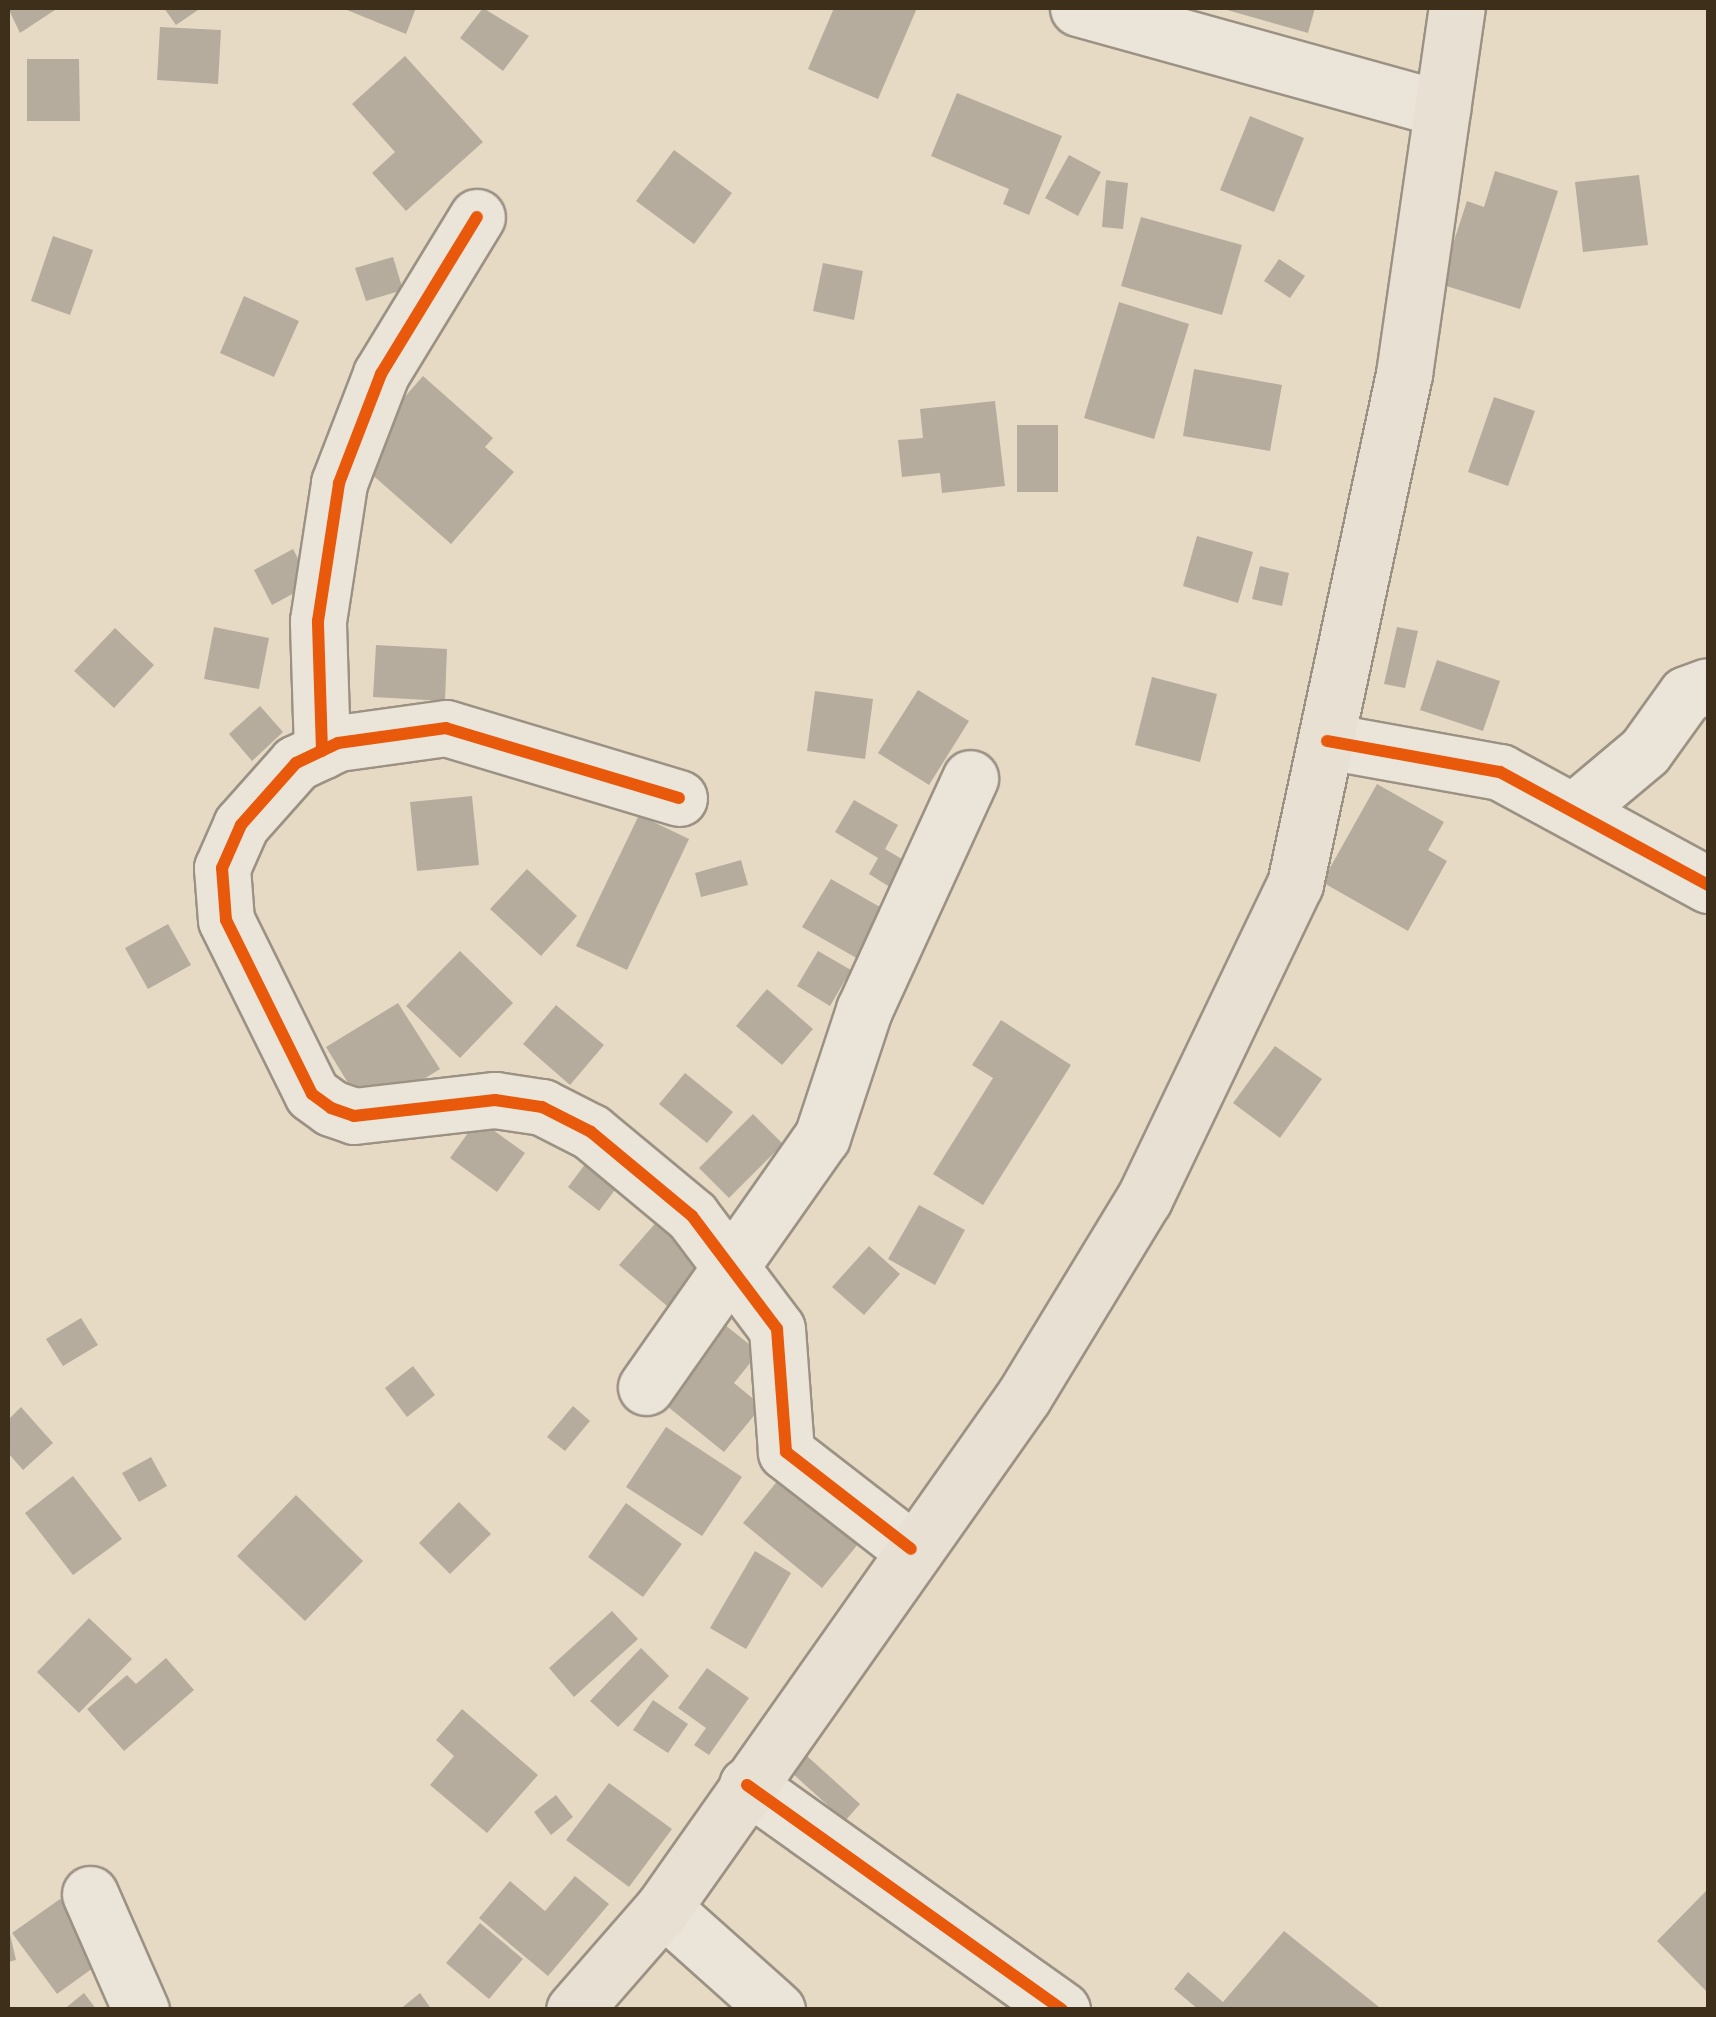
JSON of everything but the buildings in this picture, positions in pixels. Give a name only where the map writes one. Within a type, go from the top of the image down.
[{"type":"main road","points":[[574,2010],[663,1908],[910,1549],[1024,1396],[1144,1198],[1296,884],[1404,374],[1457,8]]},
{"type":"street","points":[[1078,8],[1442,109]]},
{"type":"street","points":[[322,751],[318,621],[340,483],[381,374],[476,217]]},
{"type":"street","points":[[1576,809],[1645,751],[1686,694],[1708,686]]},
{"type":"street","points":[[678,798],[446,728],[322,751],[265,793],[222,868],[226,920],[312,1094],[354,1116],[495,1100],[542,1107],[629,1160],[732,1263],[777,1329],[786,1452],[910,1549]]},
{"type":"street","points":[[1327,741],[1500,772],[1576,809],[1708,885]]},
{"type":"street","points":[[646,1387],[822,1137],[864,1010],[970,778]]},
{"type":"street","points":[[747,1784],[1062,2010]]},
{"type":"street","points":[[90,1894],[142,2010]]},
{"type":"street","points":[[663,1908],[777,2010]]},
{"type":"cycle path","points":[[322,751],[318,621],[339,483],[381,374],[477,217]]},
{"type":"cycle path","points":[[679,798],[446,728],[338,743],[296,763],[241,825],[222,868],[226,920],[312,1094],[331,1108],[354,1116],[495,1100],[542,1107],[591,1132],[692,1216],[777,1329],[786,1452],[911,1549]]},
{"type":"cycle path","points":[[1327,741],[1500,772],[1708,885]]},
{"type":"cycle path","points":[[747,1785],[1062,2010]]}]
